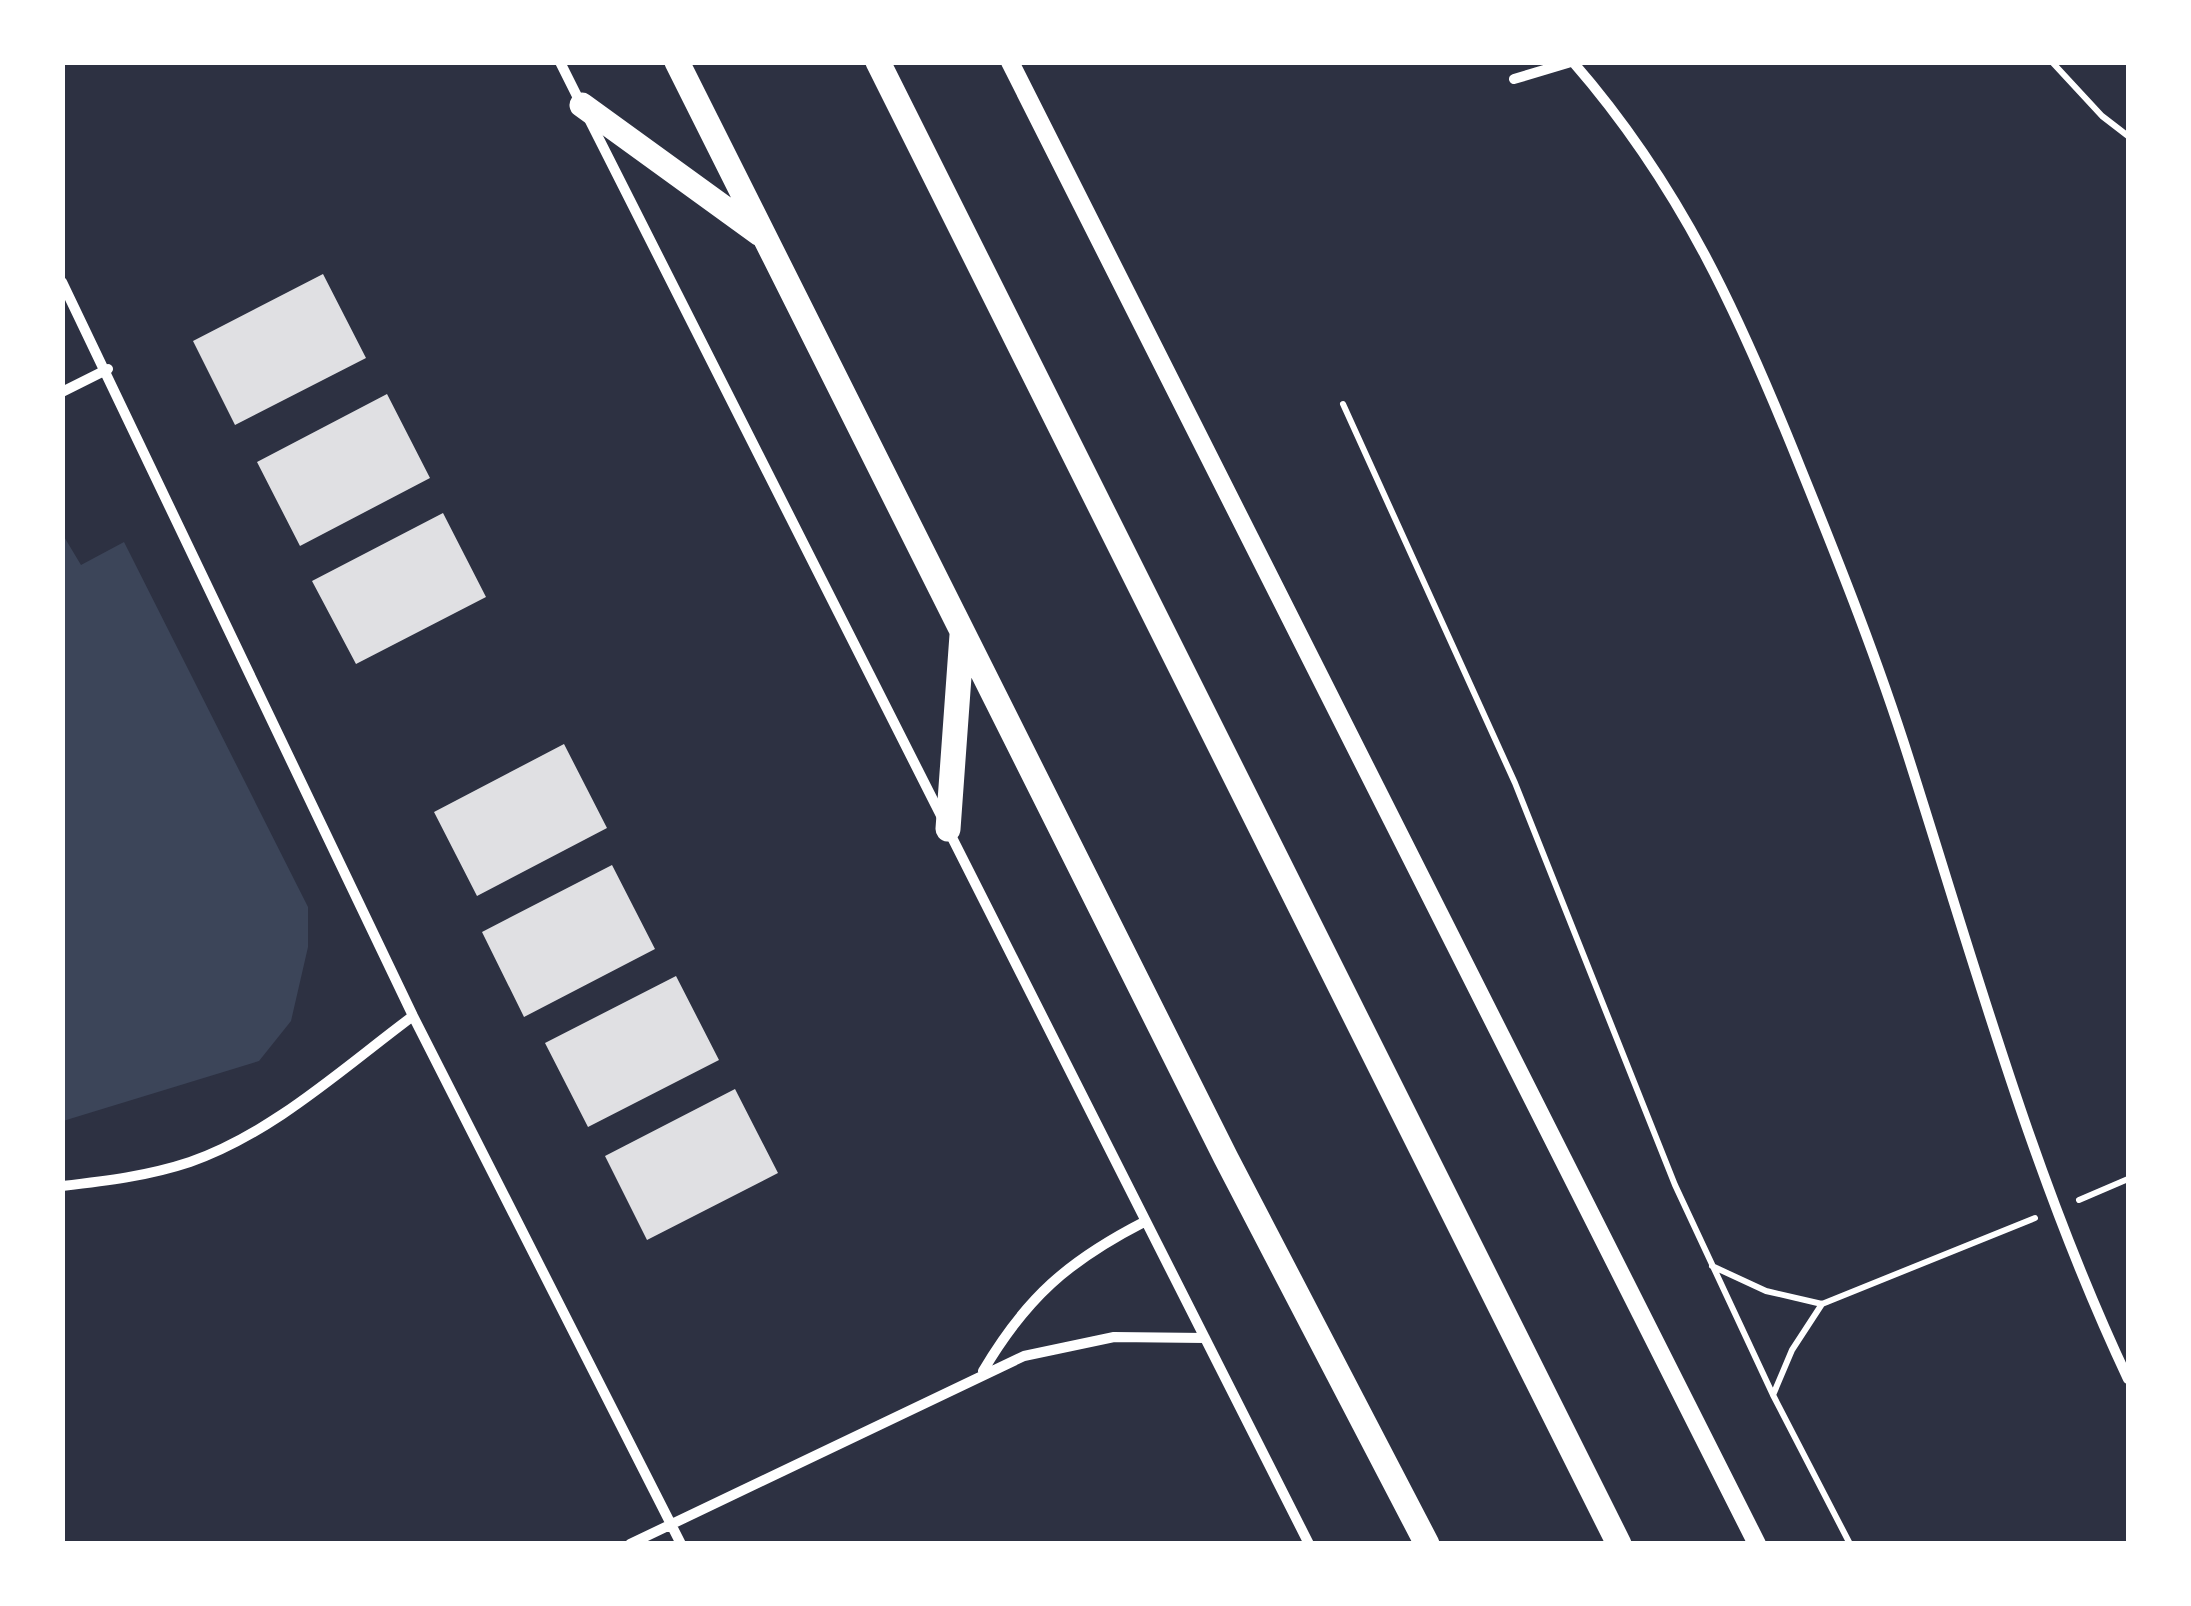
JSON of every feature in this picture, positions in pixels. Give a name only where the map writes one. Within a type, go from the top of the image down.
[{"type":"main road","points":[[677,62],[962,635],[1427,1544]]},
{"type":"main road","points":[[878,62],[1620,1544]]},
{"type":"main road","points":[[582,105],[763,236]]},
{"type":"main road","points":[[948,829],[962,635]]},
{"type":"street","points":[[560,62],[1309,1544]]},
{"type":"street","points":[[1010,62],[1757,1544]]},
{"type":"street","points":[[1514,78],[1572,62],[1652,159],[1698,238],[1777,408],[1847,582],[1903,741],[2004,1070],[2128,1380]]},
{"type":"street","points":[[62,282],[108,369],[413,1016],[681,1544]]},
{"type":"street","points":[[62,392],[108,369]]},
{"type":"street","points":[[62,1186],[136,1177],[192,1161],[265,1126],[413,1016]]},
{"type":"street","points":[[982,1372],[1011,1324],[1049,1282],[1094,1248],[1144,1222]]},
{"type":"street","points":[[630,1544],[669,1521],[982,1372],[1024,1356],[1114,1337],[1205,1338]]},
{"type":"path","points":[[2052,62],[2102,116],[2128,136]]},
{"type":"path","points":[[1343,404],[1515,783],[1641,1104],[1710,1265],[1850,1544]]},
{"type":"path","points":[[1710,1265],[1766,1292],[1822,1304],[2128,1179]]},
{"type":"path","points":[[1773,1396],[1792,1350],[1822,1304]]},
{"type":"shaded area","points":[[63,535],[81,565],[124,542],[308,907],[308,947],[291,1021],[259,1061],[63,1121]]},
{"type":"building","points":[[323,274],[366,358],[235,425],[193,341]]},
{"type":"building","points":[[387,394],[430,478],[300,546],[257,462]]},
{"type":"building","points":[[443,513],[486,597],[356,664],[312,581]]},
{"type":"building","points":[[564,744],[607,828],[477,896],[434,812]]},
{"type":"building","points":[[612,865],[655,949],[524,1017],[482,932]]},
{"type":"building","points":[[676,976],[719,1060],[588,1127],[545,1043]]},
{"type":"building","points":[[735,1089],[778,1173],[647,1240],[605,1156]]}]
